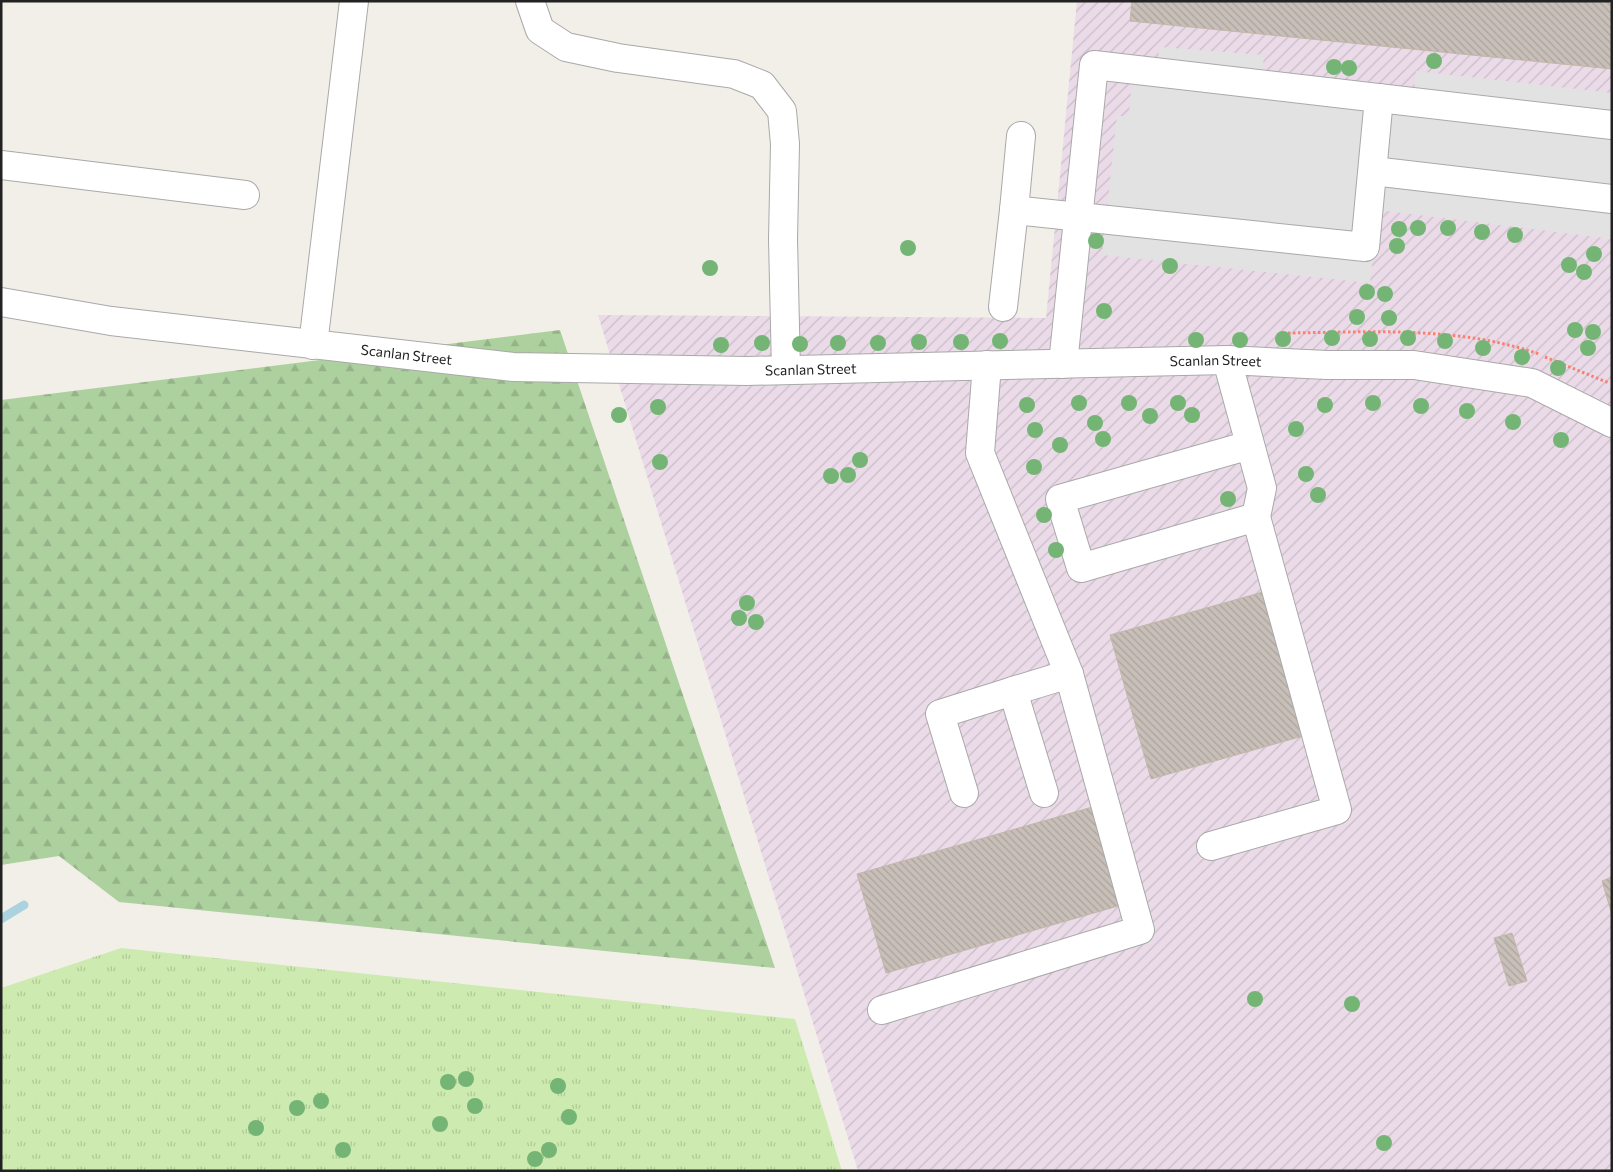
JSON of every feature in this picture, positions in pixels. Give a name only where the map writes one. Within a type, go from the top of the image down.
[{"type":"street","points":[[313,345],[354,1]]},
{"type":"street","points":[[530,1],[540,30],[566,47],[618,58],[734,74],[762,85],[782,111],[785,144],[786,370]]},
{"type":"street","points":[[1063,364],[1094,65],[1612,126]]},
{"type":"street","points":[[1014,210],[1365,247],[1379,98]]},
{"type":"street","points":[[1003,307],[1021,136]]},
{"type":"street","points":[[1,165],[245,195]]},
{"type":"street","points":[[1373,171],[1612,199]]},
{"type":"street","name":"Scanlan Street","points":[[1,302],[111,321],[514,367],[786,370],[1227,360],[1326,365],[1414,365],[1532,383],[1612,423]]},
{"type":"street","points":[[1211,846],[1337,810],[1256,517],[1262,488],[1227,360]]},
{"type":"street","points":[[882,1010],[1140,930],[1068,674],[980,453],[987,365]]},
{"type":"street","points":[[1250,445],[1060,499],[1081,568],[1256,517]]},
{"type":"street","points":[[964,793],[940,714],[1068,674]]},
{"type":"street","points":[[1013,691],[1044,793]]},
{"type":"shaded area","points":[[1077,1],[1612,1],[1612,1171],[858,1171],[598,315],[1046,318]]},
{"type":"shaded area","points":[[1160,47],[1264,55],[1262,77],[1414,96],[1416,71],[1612,93],[1612,239],[1378,210],[1370,283],[1102,255],[1117,116],[1129,116],[1133,68],[1156,68]]},
{"type":"green space","points":[[560,330],[775,968],[119,902],[59,856],[1,865],[1,400]]},
{"type":"green space","points":[[121,948],[795,1019],[842,1171],[1,1171],[1,988]]},
{"type":"building","points":[[1132,1],[1612,1],[1612,69],[1130,21]]},
{"type":"building","points":[[1263,592],[1303,736],[1151,779],[1110,635]]},
{"type":"building","points":[[1096,806],[1125,904],[886,973],[857,874]]},
{"type":"building","points":[[1612,877],[1612,915],[1602,881]]},
{"type":"building","points":[[1512,933],[1527,981],[1509,986],[1494,938]]},
{"type":"waterway","points":[[1,919],[24,905]]}]
